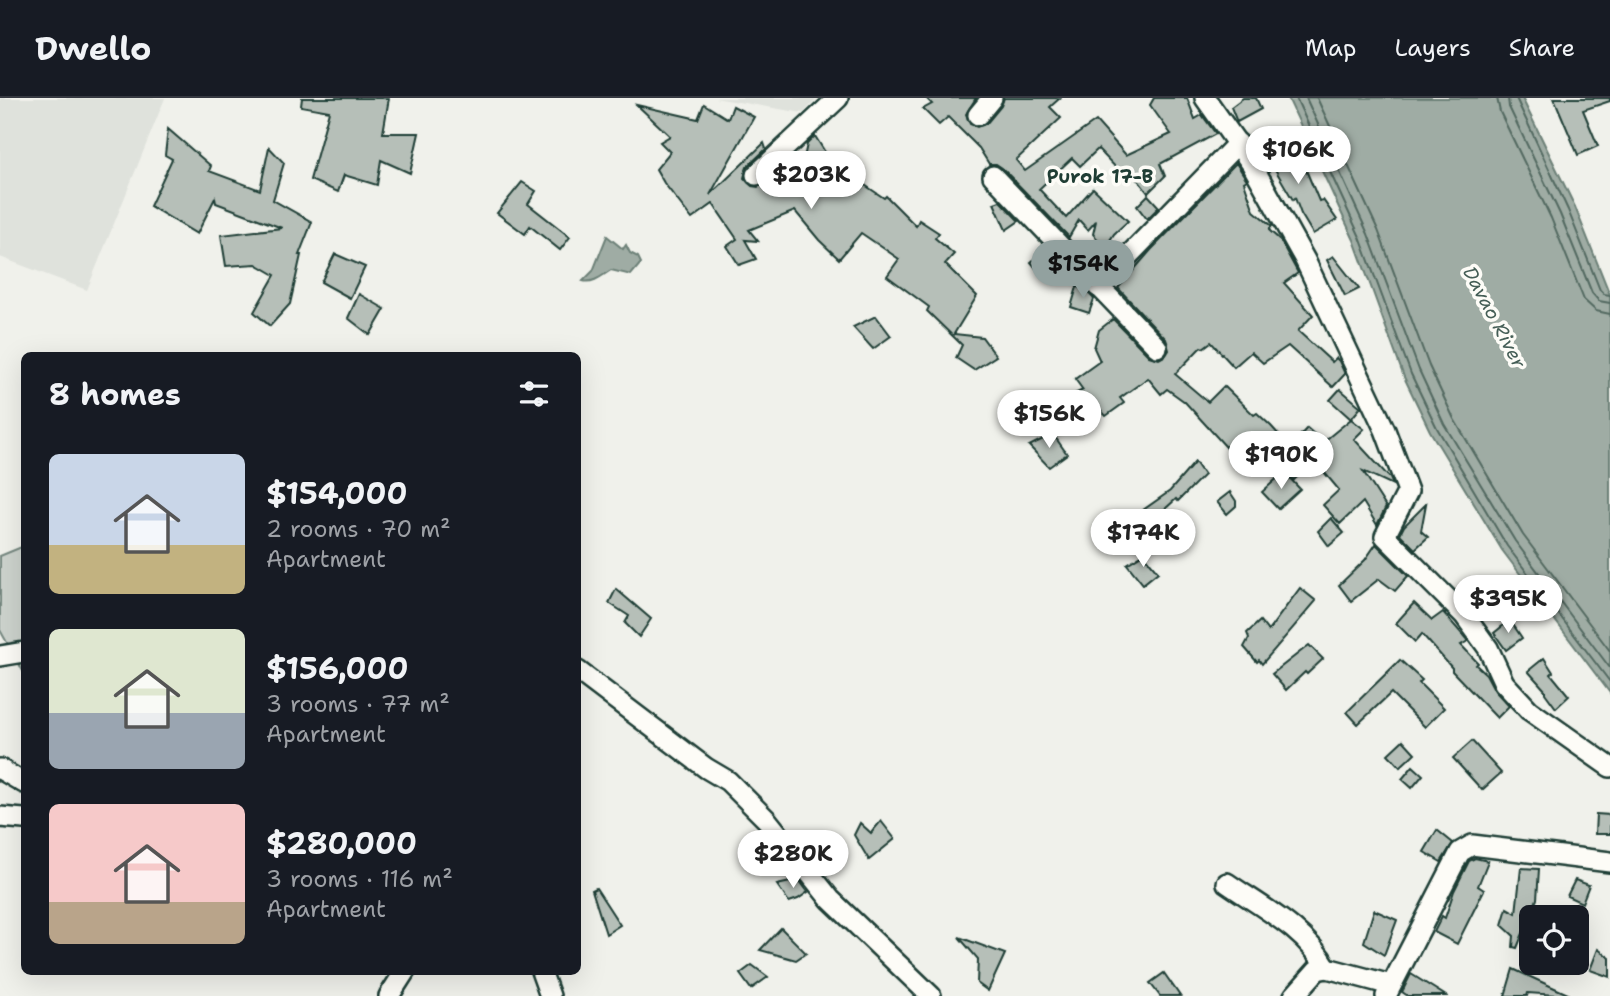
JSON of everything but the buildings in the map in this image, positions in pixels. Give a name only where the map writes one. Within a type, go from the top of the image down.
[{"type":"street","points":[[756,175],[838,98]]},
{"type":"street","points":[[978,115],[992,98]]},
{"type":"street","points":[[1205,98],[1251,163],[1304,260],[1385,430],[1408,491],[1385,536],[1464,615],[1488,648],[1504,683],[1529,710],[1610,767]]},
{"type":"street","points":[[1098,287],[1238,144]]},
{"type":"street","points":[[993,176],[1157,347]]},
{"type":"street","points":[[0,656],[21,652]]},
{"type":"street","points":[[581,673],[706,768],[728,781],[767,820],[830,899],[931,996]]},
{"type":"street","points":[[0,769],[21,781]]},
{"type":"street","points":[[0,817],[21,819]]},
{"type":"street","points":[[1294,996],[1317,970],[1327,968],[1388,990],[1460,852],[1466,847],[1472,845],[1610,862]]},
{"type":"street","points":[[1227,883],[1303,936],[1327,968]]},
{"type":"street","points":[[389,996],[402,975]]},
{"type":"street","points":[[542,975],[550,996]]},
{"type":"shaded area","points":[[0,98],[165,98],[87,290],[0,257]]},
{"type":"shaded area","points":[[715,98],[818,98],[803,113]]},
{"type":"shaded area","points":[[21,547],[21,668],[0,630],[0,556]]},
{"type":"water","name":"Davao River","points":[[1288,98],[1522,98],[1575,207],[1610,295],[1610,693],[1502,550],[1430,431],[1404,377],[1354,240]]},
{"type":"water","points":[[607,236],[623,249],[626,245],[641,263],[631,275],[611,270],[594,280],[583,281],[593,271]]},
{"type":"district","name":"Purok 17-B","points":[[1100,176]]}]
